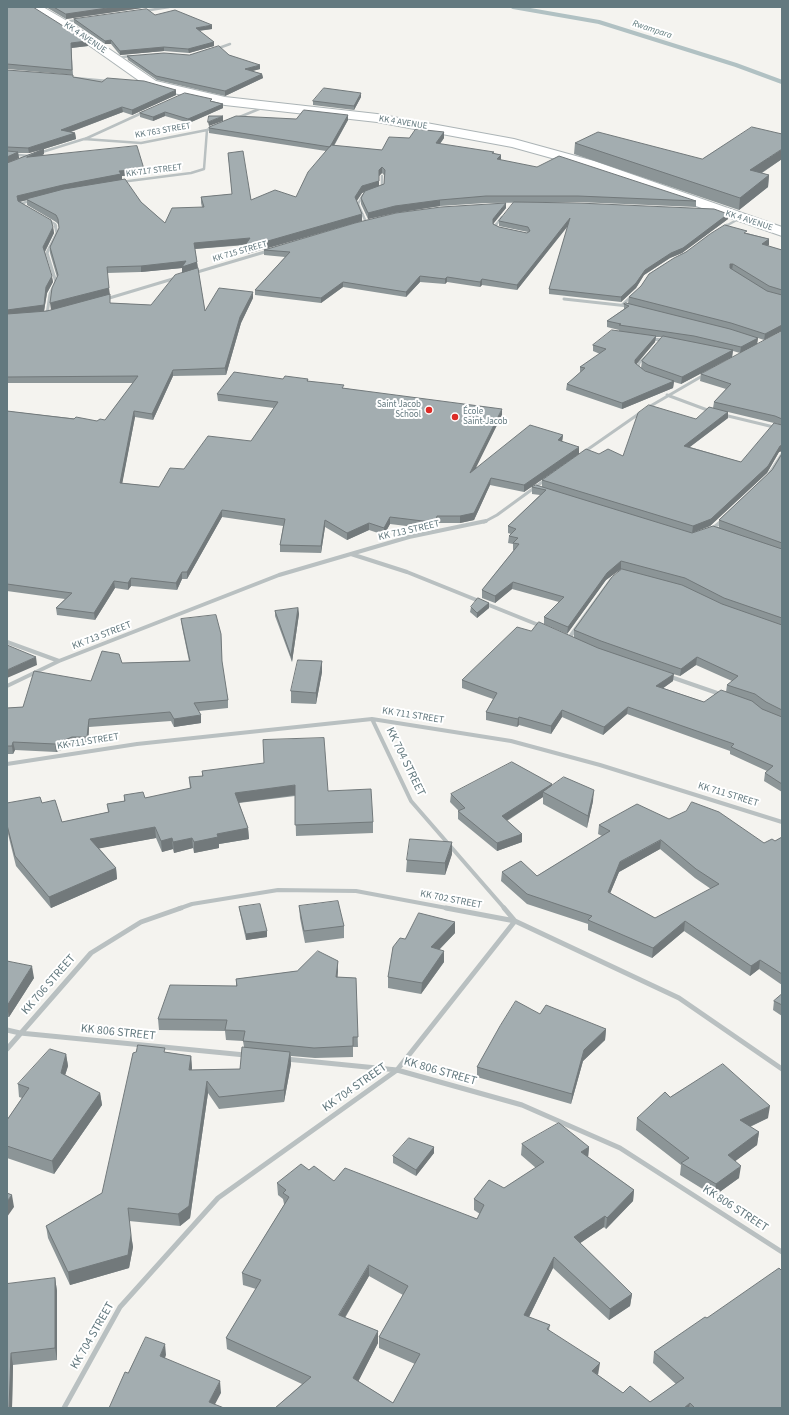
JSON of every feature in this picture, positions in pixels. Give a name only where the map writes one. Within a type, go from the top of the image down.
[{"type":"main road","name":"KK 4 AVENUE","points":[[35,7],[114,58],[148,84],[185,94],[225,101],[377,118],[514,143],[589,164],[715,211],[782,232]]},
{"type":"street","points":[[141,12],[168,7]]},
{"type":"street","points":[[60,22],[82,20]]},
{"type":"street","points":[[212,51],[230,44]]},
{"type":"street","points":[[114,58],[135,56]]},
{"type":"street","points":[[73,78],[112,81]]},
{"type":"street","points":[[234,119],[268,106]]},
{"type":"street","points":[[84,139],[147,111]]},
{"type":"street","points":[[207,130],[220,125]]},
{"type":"street","name":"KK 763 STREET","points":[[24,159],[84,139],[142,143],[207,130]]},
{"type":"street","name":"KK 717 STREET","points":[[115,183],[191,173],[204,169],[207,130]]},
{"type":"street","points":[[7,154],[30,156]]},
{"type":"street","points":[[378,190],[382,189],[382,176]]},
{"type":"street","points":[[366,222],[358,204],[363,195],[368,193]]},
{"type":"street","points":[[22,207],[20,204],[22,202],[35,199]]},
{"type":"street","points":[[499,230],[495,227],[504,215]]},
{"type":"street","points":[[45,218],[55,224],[57,233],[46,249],[56,282],[50,294],[47,314]]},
{"type":"street","points":[[721,230],[740,218]]},
{"type":"street","points":[[360,224],[373,220]]},
{"type":"street","name":"KK 715 STREET","points":[[186,275],[270,251]]},
{"type":"street","points":[[103,300],[179,278]]},
{"type":"street","points":[[622,305],[633,295]]},
{"type":"street","points":[[564,299],[622,305],[635,308]]},
{"type":"street","points":[[41,315],[54,312]]},
{"type":"street","points":[[648,339],[668,340]]},
{"type":"street","points":[[658,346],[661,340]]},
{"type":"street","points":[[642,372],[637,368],[639,363],[653,350]]},
{"type":"street","points":[[578,456],[667,394],[706,373]]},
{"type":"street","points":[[673,385],[680,387]]},
{"type":"street","points":[[667,394],[703,409],[782,429]]},
{"type":"street","points":[[764,480],[782,454]]},
{"type":"street","name":"KK 713 STREET","points":[[7,686],[59,661],[279,575],[409,537],[482,522],[496,515],[546,479]]},
{"type":"street","points":[[534,488],[541,490]]},
{"type":"street","points":[[706,532],[712,529],[727,515]]},
{"type":"street","points":[[712,529],[719,532]]},
{"type":"street","points":[[350,554],[407,572],[548,629]]},
{"type":"street","points":[[569,638],[614,577]]},
{"type":"street","points":[[562,635],[574,641]]},
{"type":"street","points":[[7,642],[59,661]]},
{"type":"street","points":[[664,674],[726,696]]},
{"type":"street","name":"KK 711 STREET","points":[[7,764],[136,744],[372,719],[511,741],[600,765],[782,822]]},
{"type":"street","name":"KK 704 STREET","points":[[64,1408],[120,1307],[218,1198],[397,1070],[515,921],[411,801],[372,719]]},
{"type":"street","name":"KK 702 STREET","points":[[91,953],[141,922],[192,904],[278,890],[356,891],[515,921],[679,998],[782,1069]]},
{"type":"street","name":"KK 706 STREET","points":[[7,1048],[91,953]]},
{"type":"street","name":"KK 806 STREET","points":[[7,1030],[20,1033],[252,1056]]},
{"type":"street","name":"KK 806 STREET","points":[[283,1059],[397,1070],[522,1105],[620,1148],[782,1252]]},
{"type":"building","points":[[7,7],[33,7],[87,41],[71,43],[72,70],[7,64]]},
{"type":"building","points":[[54,7],[114,7],[66,14]]},
{"type":"building","points":[[147,9],[155,15],[175,10],[212,25],[196,28],[214,42],[188,49],[164,47],[120,51],[111,40],[105,41],[74,19]]},
{"type":"building","points":[[219,46],[229,55],[260,65],[245,69],[262,74],[225,91],[156,76],[127,56],[164,53],[189,55]]},
{"type":"building","points":[[7,70],[73,75],[73,77],[102,82],[107,78],[144,81],[176,90],[132,110],[122,107],[61,130],[75,133],[28,148],[7,147]]},
{"type":"building","points":[[324,88],[361,93],[354,106],[313,101]]},
{"type":"building","points":[[185,93],[212,99],[210,101],[223,104],[188,119],[165,112],[153,117],[140,113]]},
{"type":"building","points":[[304,110],[348,115],[330,147],[209,128],[236,116],[296,119]]},
{"type":"building","points":[[209,116],[223,116],[208,122]]},
{"type":"building","points":[[752,127],[782,134],[782,149],[750,170],[769,175],[740,198],[575,143],[598,132],[702,159]]},
{"type":"building","points":[[416,129],[444,132],[436,143],[494,152],[492,153],[501,155],[497,159],[537,167],[559,156],[696,201],[578,196],[486,196],[395,206],[368,213],[361,198],[365,191],[384,184],[385,170],[382,167],[379,170],[379,181],[362,186],[355,197],[362,214],[247,247],[244,247],[250,238],[194,243],[197,262],[182,267],[186,261],[141,266],[107,267],[109,288],[50,303],[52,288],[58,275],[50,247],[59,228],[58,219],[56,215],[26,199],[64,189],[125,179],[141,202],[165,223],[172,208],[204,207],[201,197],[232,194],[228,153],[243,151],[251,200],[275,190],[296,197],[308,172],[331,145],[382,150],[389,137],[409,138]]},
{"type":"building","points":[[137,146],[144,169],[119,171],[121,174],[63,185],[17,196],[18,201],[51,220],[53,227],[43,247],[52,276],[46,287],[44,305],[7,310],[7,163],[44,149],[27,157]]},
{"type":"building","points":[[7,151],[18,152],[7,157]]},
{"type":"building","points":[[514,202],[578,203],[714,209],[728,214],[683,248],[671,253],[645,270],[636,283],[621,297],[549,289],[570,218],[517,285],[482,279],[480,282],[447,277],[445,279],[420,276],[406,292],[343,282],[321,298],[255,290],[290,252],[264,250],[355,223],[396,213],[441,207],[506,203],[493,219],[493,224],[499,227],[527,233],[530,231],[528,227],[499,221]]},
{"type":"building","points":[[725,225],[747,231],[744,233],[769,239],[762,244],[782,250],[782,290],[769,286],[733,264],[730,264],[730,268],[767,291],[782,295],[782,325],[765,334],[731,323],[629,297],[641,286],[649,274],[686,252]]},
{"type":"building","points":[[198,268],[205,311],[219,288],[253,292],[240,317],[225,368],[173,370],[152,414],[134,411],[120,483],[159,487],[170,468],[184,469],[208,436],[251,441],[278,402],[217,394],[234,372],[283,379],[285,376],[308,379],[307,381],[344,385],[342,388],[502,409],[470,473],[530,425],[563,435],[558,440],[579,447],[524,485],[491,478],[474,513],[460,516],[437,516],[436,521],[431,522],[390,517],[384,528],[369,523],[347,533],[325,520],[321,546],[280,545],[285,519],[222,510],[187,572],[182,572],[176,583],[131,578],[128,583],[114,581],[94,613],[56,608],[72,593],[7,584],[7,411],[74,419],[76,417],[97,421],[100,419],[105,420],[138,376],[7,377],[7,314],[47,311],[110,294],[110,303],[151,305],[175,275]]},
{"type":"building","points":[[626,303],[730,329],[758,338],[741,347],[694,336],[619,325],[621,324],[607,321],[629,306],[624,304]]},
{"type":"building","points":[[612,330],[656,336],[635,360],[635,363],[645,371],[674,381],[622,403],[567,384],[585,368],[580,367],[606,349],[593,345]]},
{"type":"building","points":[[782,331],[782,419],[775,416],[714,402],[731,384],[701,374]]},
{"type":"building","points":[[663,336],[733,350],[682,377],[648,365],[642,361]]},
{"type":"building","points":[[649,405],[696,419],[709,407],[728,412],[684,446],[741,462],[774,423],[782,425],[782,445],[768,466],[711,519],[693,526],[542,480],[586,449],[599,454],[608,449],[623,456],[638,413]]},
{"type":"building","points":[[782,454],[782,543],[719,520],[772,470]]},
{"type":"building","points":[[536,485],[692,533],[713,526],[782,549],[782,618],[724,598],[685,578],[621,561],[607,573],[568,627],[544,617],[564,597],[513,582],[495,596],[482,590],[519,544],[513,543],[518,538],[509,536],[516,529],[508,526],[546,490],[532,487]]},
{"type":"building","points":[[622,569],[682,585],[722,604],[782,625],[782,710],[766,702],[755,694],[727,685],[738,676],[697,657],[681,669],[574,630],[612,577]]},
{"type":"building","points":[[478,598],[489,603],[477,613],[471,607]]},
{"type":"building","points":[[298,608],[291,656],[275,611]]},
{"type":"building","points":[[216,615],[221,634],[222,661],[228,700],[194,703],[201,715],[174,719],[170,712],[89,719],[87,737],[72,737],[55,744],[13,742],[12,746],[7,746],[7,708],[23,707],[34,671],[91,681],[102,651],[119,654],[122,663],[190,661],[181,619]]},
{"type":"building","points":[[539,622],[598,648],[674,674],[656,686],[704,702],[721,690],[752,701],[762,709],[782,717],[782,784],[765,773],[773,766],[731,747],[734,744],[628,707],[604,727],[562,710],[551,726],[519,717],[518,719],[486,712],[497,693],[462,680],[517,627],[531,631]]},
{"type":"building","points":[[7,645],[36,657],[7,670]]},
{"type":"building","points":[[298,660],[322,661],[316,693],[291,691]]},
{"type":"building","points":[[324,738],[328,791],[371,789],[373,822],[295,825],[295,785],[235,793],[248,828],[217,834],[218,837],[194,842],[192,838],[173,842],[172,838],[161,841],[155,827],[90,839],[116,868],[49,897],[15,856],[7,825],[7,803],[40,797],[42,803],[55,800],[62,822],[109,812],[107,804],[125,801],[124,795],[143,792],[145,798],[191,788],[189,777],[203,776],[202,771],[264,763],[263,740]]},
{"type":"building","points":[[512,762],[552,784],[502,816],[522,834],[497,843],[458,811],[465,808],[451,794]]},
{"type":"building","points":[[564,777],[594,790],[588,816],[543,792]]},
{"type":"building","points":[[692,802],[719,812],[764,843],[772,839],[775,841],[782,837],[782,974],[760,960],[751,966],[685,921],[653,948],[588,920],[592,916],[527,894],[502,872],[521,861],[537,876],[610,831],[599,825],[637,804],[669,819],[686,811]],"holes":[[[661,840],[696,869],[719,884],[655,918],[608,892],[620,862]]]},
{"type":"building","points":[[410,839],[452,842],[445,863],[407,860]]},
{"type":"building","points":[[338,901],[344,926],[304,931],[299,906]]},
{"type":"building","points":[[260,904],[267,931],[246,934],[239,907]]},
{"type":"building","points":[[419,913],[455,922],[431,947],[444,951],[422,983],[388,977],[393,947],[400,938],[405,939]]},
{"type":"building","points":[[318,951],[338,961],[336,977],[356,978],[358,1037],[353,1037],[353,1046],[314,1048],[243,1041],[245,1031],[225,1030],[227,1020],[158,1019],[170,985],[237,986],[236,979],[297,971]]},
{"type":"building","points":[[7,961],[32,966],[7,1006]]},
{"type":"building","points":[[782,994],[782,1005],[774,1001]]},
{"type":"building","points":[[516,1001],[540,1014],[546,1005],[606,1029],[584,1050],[572,1094],[477,1067]]},
{"type":"building","points":[[138,1045],[165,1048],[164,1052],[191,1056],[189,1070],[240,1069],[242,1047],[290,1052],[284,1090],[219,1097],[207,1081],[189,1206],[178,1214],[128,1208],[131,1235],[128,1255],[68,1272],[46,1226],[102,1193],[133,1053],[136,1052]]},
{"type":"building","points":[[50,1049],[66,1054],[61,1073],[100,1093],[52,1161],[7,1146],[7,1120],[29,1088],[18,1084]]},
{"type":"building","points":[[723,1064],[770,1106],[740,1120],[759,1132],[728,1155],[741,1166],[716,1184],[681,1163],[689,1158],[637,1118],[665,1092],[670,1097]]},
{"type":"building","points":[[559,1123],[589,1147],[581,1152],[634,1190],[607,1218],[605,1216],[574,1237],[632,1294],[610,1309],[554,1257],[524,1315],[550,1325],[547,1329],[600,1363],[592,1371],[623,1393],[630,1386],[650,1402],[684,1378],[654,1352],[705,1317],[707,1318],[779,1268],[782,1271],[782,1408],[695,1408],[690,1403],[684,1408],[275,1408],[311,1377],[226,1338],[261,1280],[242,1273],[289,1197],[283,1193],[286,1190],[277,1183],[301,1164],[309,1170],[314,1166],[334,1181],[345,1168],[477,1219],[484,1205],[474,1199],[489,1180],[504,1188],[544,1162],[522,1144]],"holes":[[[369,1265],[408,1286],[379,1337],[420,1354],[393,1403],[353,1378],[378,1331],[339,1315]]]},
{"type":"building","points":[[409,1138],[434,1147],[416,1170],[393,1156]]},
{"type":"building","points":[[7,1193],[12,1195],[7,1201]]},
{"type":"building","points":[[55,1278],[55,1348],[11,1353],[9,1408],[7,1408],[7,1284]]},
{"type":"building","points":[[146,1337],[165,1344],[160,1356],[220,1381],[209,1402],[224,1408],[109,1408],[125,1372],[128,1373]]},
{"type":"waterway","name":"Rwampara","points":[[513,7],[599,22],[736,65],[782,82]]},
{"type":"place","name":"Saint Jacob School","points":[[429,410]]},
{"type":"place","name":"École Saint-Jacob","points":[[455,417]]}]
